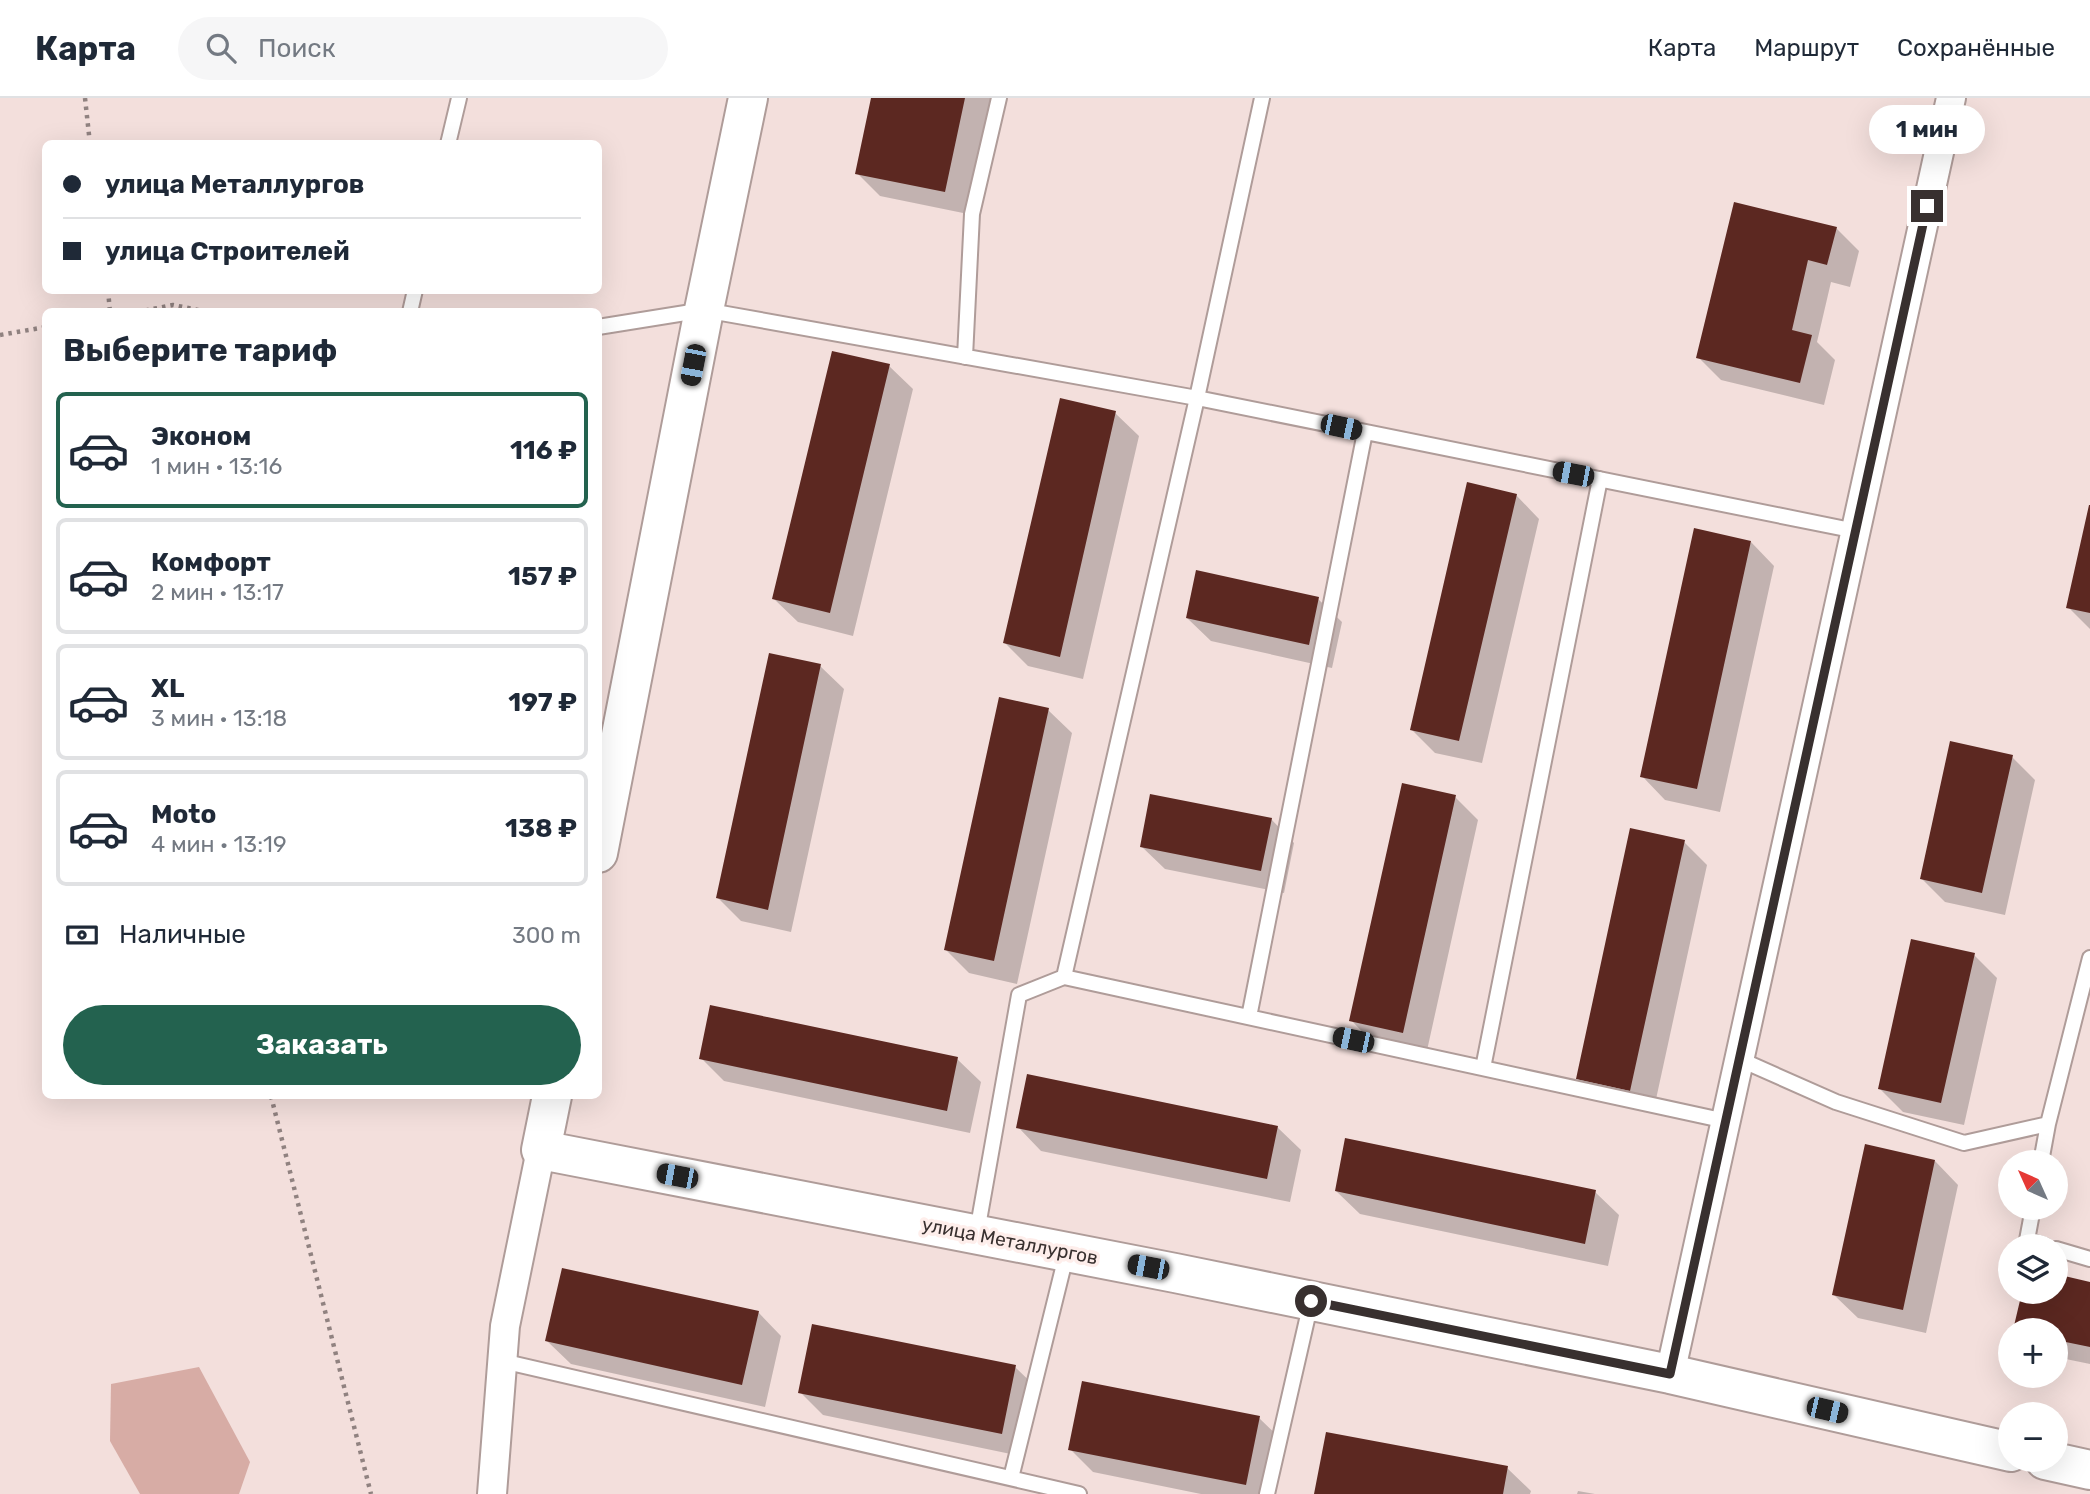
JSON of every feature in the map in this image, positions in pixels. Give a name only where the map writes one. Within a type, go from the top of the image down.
[{"type":"main road","points":[[602,833],[748,98]]},
{"type":"main road","points":[[541,1150],[551,1099]]},
{"type":"main road","name":"улица Металлургов","points":[[541,1150],[1067,1252],[1670,1374],[1998,1449]]},
{"type":"main road","points":[[2068,1465],[2090,1470]]},
{"type":"street","points":[[1670,1374],[1856,531],[1946,99]]},
{"type":"street","points":[[492,1494],[505,1326],[541,1150]]},
{"type":"lane","points":[[450,140],[459,98]]},
{"type":"lane","points":[[965,357],[972,214],[999,98]]},
{"type":"lane","points":[[1064,977],[1197,398],[1262,98]]},
{"type":"lane","points":[[602,326],[704,310],[1197,398],[1856,531]]},
{"type":"lane","points":[[1249,1017],[1365,432]]},
{"type":"lane","points":[[1483,1068],[1600,479]]},
{"type":"lane","points":[[2043,1150],[2090,958]]},
{"type":"lane","points":[[976,1234],[1019,995],[1064,977],[1726,1121]]},
{"type":"lane","points":[[1739,1059],[1836,1102],[1964,1143],[2048,1124]]},
{"type":"lane","points":[[1011,1478],[1067,1252]]},
{"type":"lane","points":[[2068,1253],[2090,1259]]},
{"type":"lane","points":[[1267,1494],[1311,1301]]},
{"type":"lane","points":[[502,1361],[1079,1494]]},
{"type":"path","points":[[85,98],[90,140]]},
{"type":"path","points":[[158,308],[173,305],[188,308]]},
{"type":"path","points":[[0,335],[42,328]]},
{"type":"path","points":[[272,1099],[371,1494]]},
{"type":"shaded area","points":[[199,1367],[250,1462],[239,1494],[140,1494],[110,1441],[111,1384]]},
{"type":"building","points":[[871,98],[965,98],[945,192],[855,174]]},
{"type":"building","points":[[1734,202],[1837,227],[1827,265],[1808,260],[1792,330],[1812,335],[1800,383],[1696,358]]},
{"type":"building","points":[[832,351],[890,364],[830,613],[772,599]]},
{"type":"building","points":[[1060,398],[1116,411],[1060,657],[1003,643]]},
{"type":"building","points":[[1467,482],[1517,494],[1459,741],[1410,730]]},
{"type":"building","points":[[2090,505],[2090,613],[2066,608]]},
{"type":"building","points":[[1694,528],[1751,541],[1697,789],[1640,777]]},
{"type":"building","points":[[1196,570],[1319,597],[1309,645],[1186,618]]},
{"type":"building","points":[[769,653],[821,664],[768,910],[716,898]]},
{"type":"building","points":[[999,697],[1049,708],[994,961],[944,950]]},
{"type":"building","points":[[1950,741],[2013,755],[1982,893],[1920,879]]},
{"type":"building","points":[[1402,783],[1456,795],[1403,1033],[1349,1021]]},
{"type":"building","points":[[1150,794],[1272,818],[1261,871],[1140,847]]},
{"type":"building","points":[[1630,828],[1685,840],[1630,1091],[1576,1079]]},
{"type":"building","points":[[1911,939],[1975,953],[1941,1103],[1878,1089]]},
{"type":"building","points":[[710,1005],[958,1057],[947,1111],[699,1059]]},
{"type":"building","points":[[1027,1074],[1278,1126],[1267,1179],[1016,1128]]},
{"type":"building","points":[[1345,1138],[1596,1190],[1585,1244],[1335,1191]]},
{"type":"building","points":[[1865,1144],[1935,1160],[1903,1310],[1832,1295]]},
{"type":"building","points":[[562,1268],[759,1311],[742,1385],[545,1341]]},
{"type":"building","points":[[2068,1277],[2090,1282],[2090,1347],[2068,1342],[2068,1318],[2016,1318],[2019,1304],[2068,1304]]},
{"type":"building","points":[[812,1324],[1016,1365],[1002,1434],[798,1393]]},
{"type":"building","points":[[1082,1381],[1260,1416],[1246,1485],[1068,1450]]},
{"type":"building","points":[[1326,1432],[1508,1466],[1503,1494],[1314,1494]]},
{"type":"route","points":[[1311,1301],[1670,1374],[1927,206]]}]
